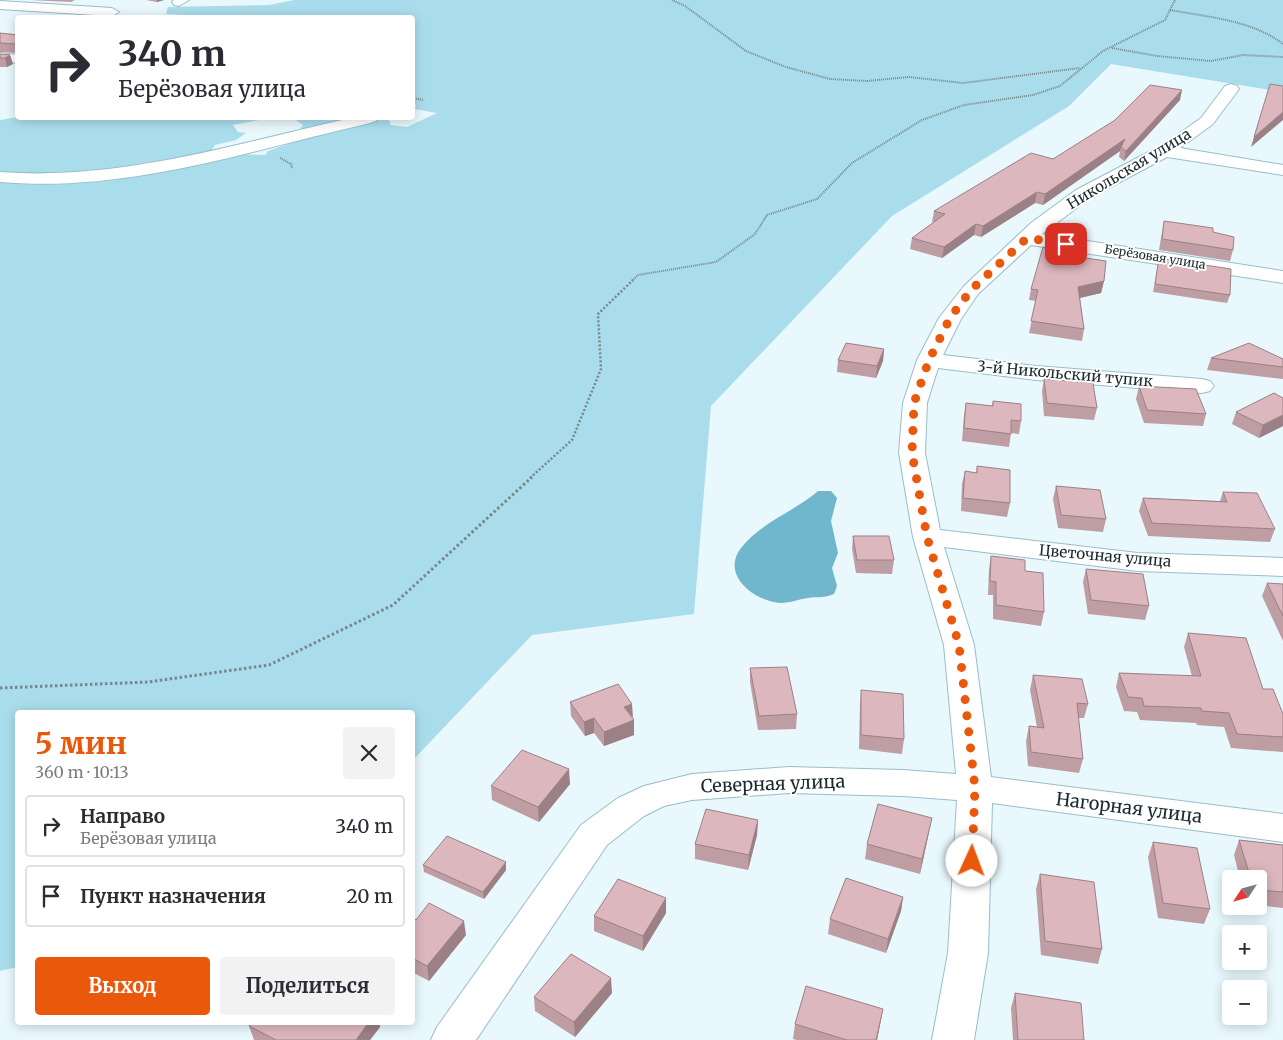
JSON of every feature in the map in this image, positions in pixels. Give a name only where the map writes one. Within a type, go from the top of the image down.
[{"type":"street","points":[[0,5],[112,12]]},
{"type":"street","points":[[0,57],[15,59]]},
{"type":"street","name":"Никольская улица","points":[[953,1040],[968,953],[975,788],[959,645],[927,537],[912,453],[914,403],[929,360],[950,318],[971,290],[1027,238],[1083,194],[1164,151],[1207,120],[1231,88]]},
{"type":"street","points":[[0,177],[19,180],[72,180],[140,172],[362,120]]},
{"type":"street","points":[[1164,151],[1283,170]]},
{"type":"street","name":"Берёзовая улица","points":[[1027,238],[1283,277]]},
{"type":"street","name":"3-й Никольский тупик","points":[[929,360],[1036,373],[1202,386]]},
{"type":"street","name":"Цветочная улица","points":[[927,537],[1138,562],[1283,567]]},
{"type":"street","name":"Северная улица","points":[[452,1040],[594,835],[631,807],[656,795],[692,787],[789,780],[903,783],[975,788]]},
{"type":"street","name":"Нагорная улица","points":[[975,788],[1283,828]]},
{"type":"path","points":[[672,0],[685,6],[746,51],[786,67],[830,79],[867,80],[909,77],[963,83],[1081,68]]},
{"type":"path","points":[[0,688],[148,682],[269,665],[393,605],[572,440],[601,369],[598,314],[638,275],[716,262],[755,234],[767,215],[817,198],[852,163],[922,120],[964,105],[1032,95],[1060,86],[1103,51],[1166,20],[1176,0]]},
{"type":"path","points":[[1170,10],[1277,36],[1283,44]]},
{"type":"path","points":[[1112,48],[1157,56],[1211,61],[1243,55],[1283,57]]},
{"type":"path","points":[[415,98],[424,100]]},
{"type":"shaded area","points":[[294,0],[1283,0],[1283,92],[1111,64],[1069,106],[892,216],[711,406],[694,614],[532,635],[415,758],[415,710],[15,710],[15,967],[0,971],[0,120],[15,117],[15,120],[259,120],[233,125],[238,132],[246,133],[236,140],[215,145],[210,153],[265,155],[268,151],[294,142],[296,135],[303,125],[296,120],[388,120],[390,121],[390,125],[407,127],[437,113],[415,109],[415,15],[166,14],[168,7],[269,5]]},
{"type":"shaded area","points":[[818,491],[831,491],[837,498],[831,521],[838,553],[832,568],[837,586],[834,594],[781,603],[761,598],[743,585],[738,577],[735,568],[736,558],[741,548],[758,531]]},
{"type":"building","points":[[0,33],[15,35],[15,44],[0,43]]},
{"type":"building","points":[[0,54],[10,55],[0,58]]},
{"type":"building","points":[[1270,84],[1283,86],[1283,112],[1254,137]]},
{"type":"building","points":[[1150,85],[1182,90],[1126,151],[1121,147],[1125,139],[1045,194],[1037,192],[983,226],[976,224],[944,247],[912,238],[945,214],[934,211],[1031,153],[1053,159],[1115,120]]},
{"type":"building","points":[[1164,221],[1213,228],[1213,232],[1234,237],[1233,250],[1162,239]]},
{"type":"building","points":[[1043,247],[1080,253],[1079,257],[1106,261],[1104,281],[1078,287],[1084,329],[1031,321],[1038,290],[1031,289]]},
{"type":"building","points":[[1159,258],[1231,269],[1230,295],[1155,284]]},
{"type":"building","points":[[846,343],[884,349],[877,366],[838,360]]},
{"type":"building","points":[[1249,343],[1283,359],[1283,367],[1211,358]]},
{"type":"building","points":[[1044,379],[1093,383],[1097,408],[1047,403]]},
{"type":"building","points":[[1139,386],[1196,389],[1206,414],[1147,410]]},
{"type":"building","points":[[1274,393],[1283,398],[1283,415],[1263,425],[1236,412]]},
{"type":"building","points":[[993,401],[1021,404],[1021,421],[1011,420],[1011,434],[964,428],[966,403],[993,406]]},
{"type":"building","points":[[977,466],[1010,470],[1010,503],[963,498],[965,471],[977,473]]},
{"type":"building","points":[[1056,486],[1100,490],[1106,519],[1061,515]]},
{"type":"building","points":[[1223,492],[1257,493],[1275,529],[1152,523],[1143,498],[1227,502]]},
{"type":"building","points":[[853,536],[889,536],[894,560],[857,560]]},
{"type":"building","points":[[991,556],[1025,560],[1025,571],[1043,573],[1044,612],[996,605],[996,582],[990,581]]},
{"type":"building","points":[[1086,569],[1143,574],[1149,606],[1091,600]]},
{"type":"building","points":[[1267,583],[1283,584],[1283,616]]},
{"type":"building","points":[[1188,633],[1246,638],[1263,689],[1273,689],[1283,714],[1283,737],[1237,734],[1229,713],[1202,711],[1201,708],[1144,706],[1142,698],[1128,697],[1119,673],[1201,676]]},
{"type":"building","points":[[787,667],[797,714],[759,716],[750,668]]},
{"type":"building","points":[[1033,675],[1082,679],[1088,704],[1077,703],[1083,759],[1031,752],[1029,726],[1044,728]]},
{"type":"building","points":[[618,684],[632,704],[624,707],[634,720],[604,732],[594,718],[584,722],[570,702]]},
{"type":"building","points":[[861,690],[903,694],[904,739],[861,735]]},
{"type":"building","points":[[522,750],[569,769],[538,807],[491,786]]},
{"type":"building","points":[[878,804],[932,818],[922,859],[867,844]]},
{"type":"building","points":[[706,809],[758,820],[749,855],[695,844]]},
{"type":"building","points":[[447,836],[506,862],[483,892],[423,865]]},
{"type":"building","points":[[1239,840],[1283,845],[1283,892],[1268,891],[1268,870],[1248,870]]},
{"type":"building","points":[[1153,842],[1197,848],[1210,909],[1163,903]]},
{"type":"building","points":[[1040,874],[1094,882],[1102,949],[1045,941]]},
{"type":"building","points":[[846,878],[903,897],[888,939],[830,919]]},
{"type":"building","points":[[618,879],[666,898],[643,936],[594,916]]},
{"type":"building","points":[[429,903],[464,921],[427,966],[415,960],[416,920]]},
{"type":"building","points":[[571,954],[611,978],[574,1022],[534,997]]},
{"type":"building","points":[[806,986],[883,1009],[876,1040],[847,1040],[795,1024]]},
{"type":"building","points":[[1015,993],[1081,1003],[1084,1040],[1018,1040]]},
{"type":"building","points":[[367,1025],[356,1040],[276,1040],[249,1026]]},
{"type":"route","points":[[972,861],[975,788],[959,645],[927,537],[912,453],[914,403],[929,360],[950,318],[971,290],[1027,238],[1066,244]]}]
